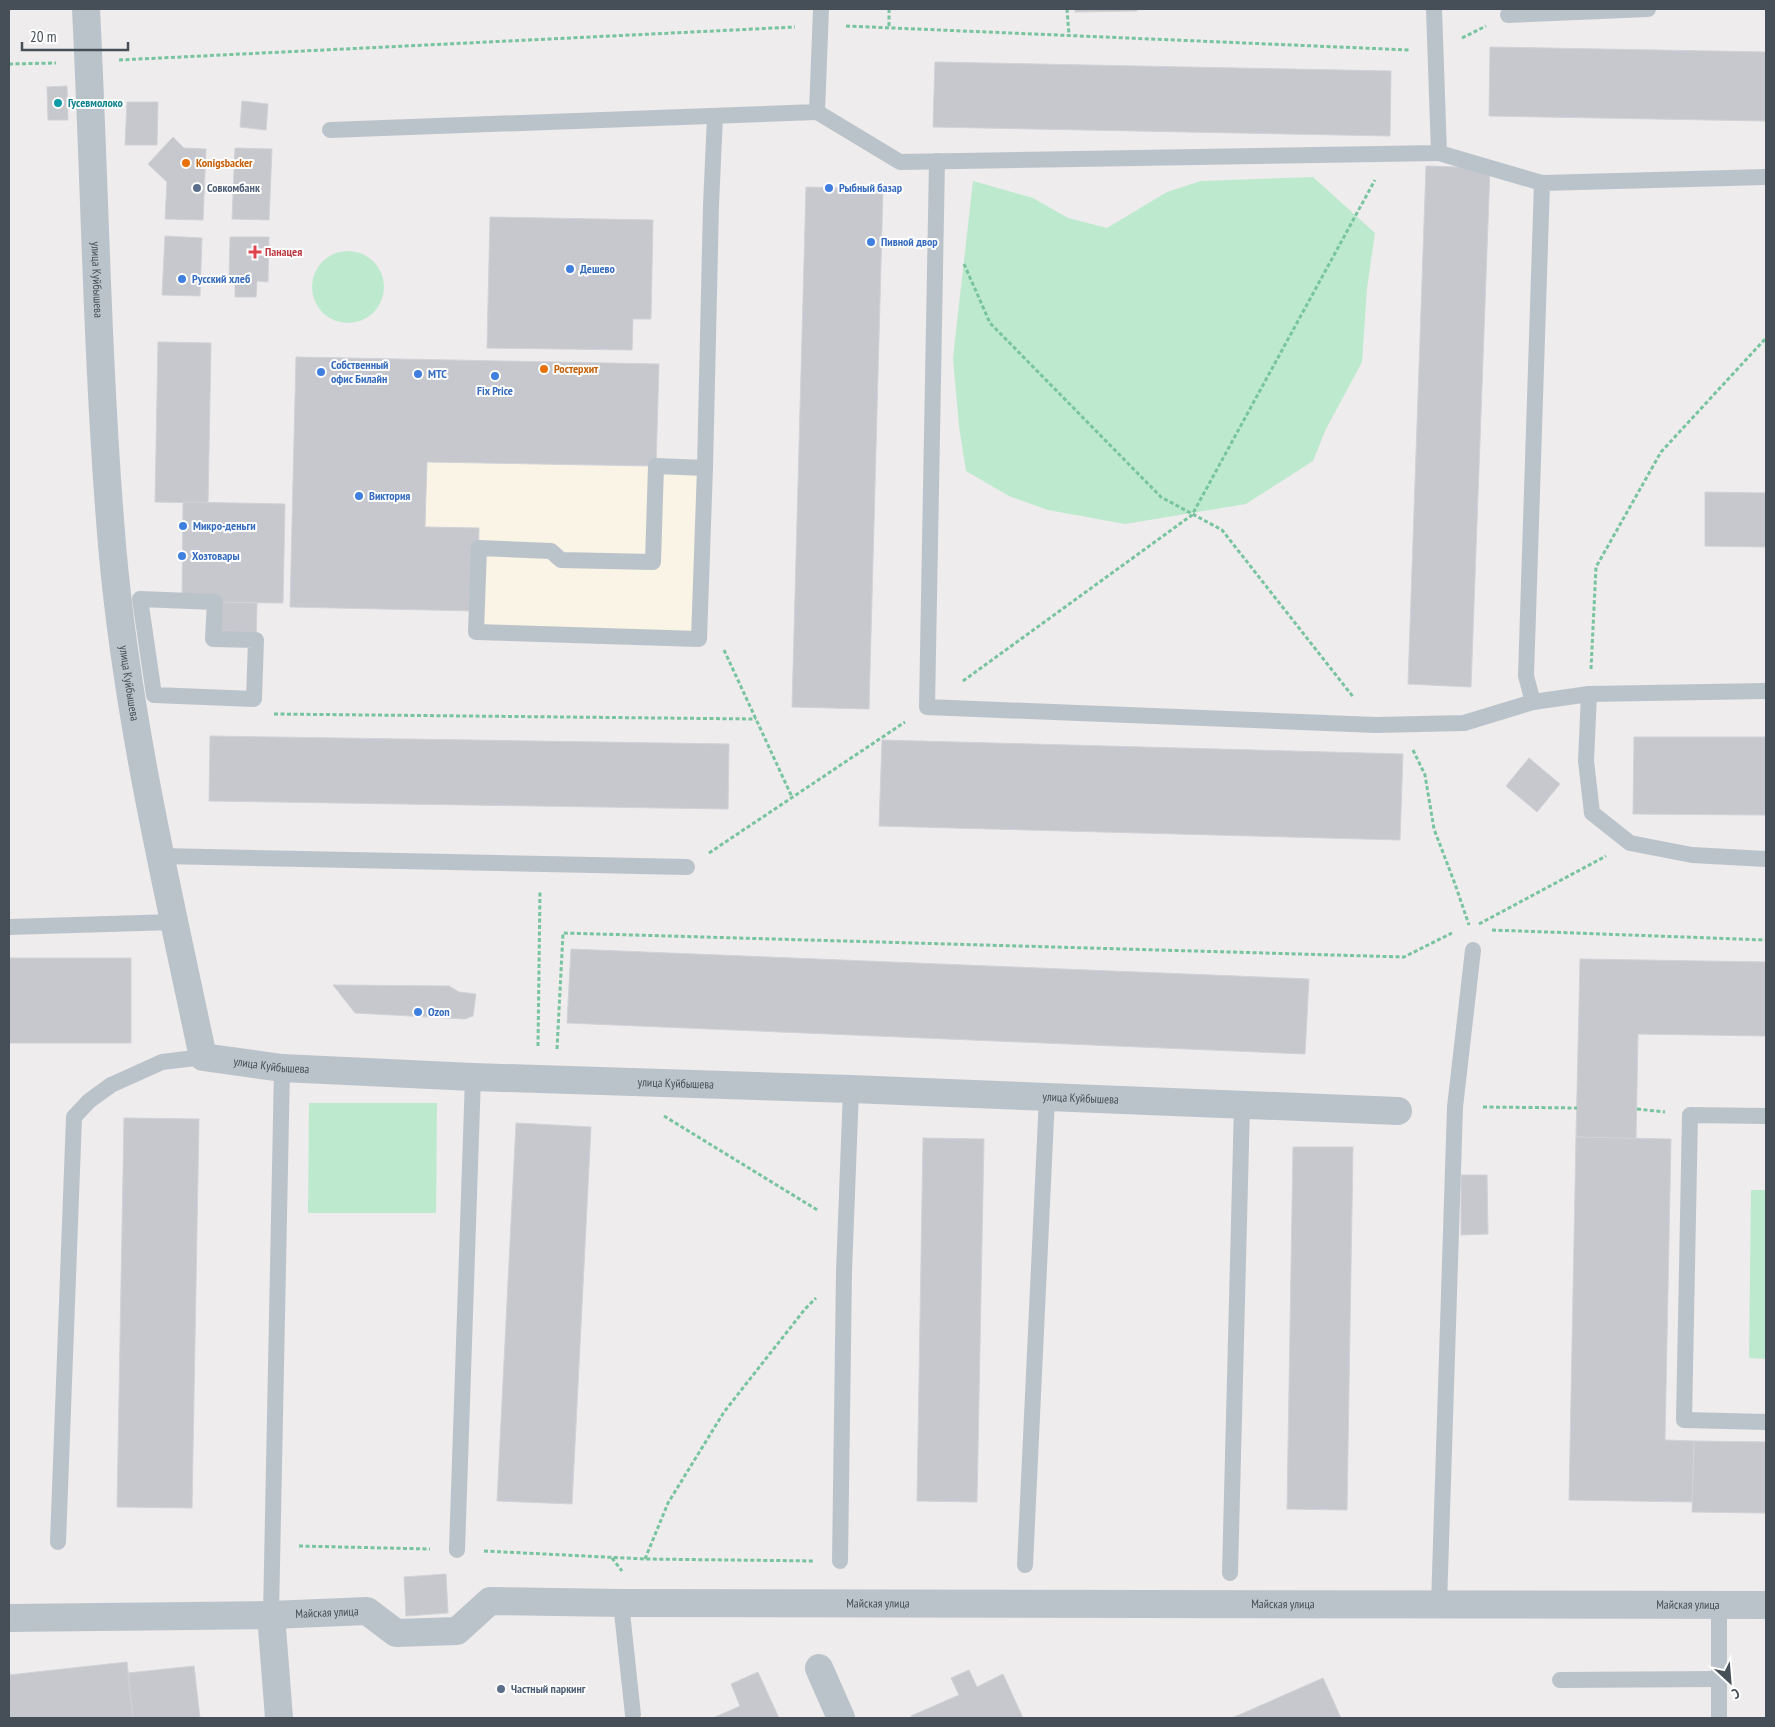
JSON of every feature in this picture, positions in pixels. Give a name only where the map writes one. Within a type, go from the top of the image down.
[{"type":"street","name":"улица Куйбышева","points":[[86,9],[102,385],[112,546],[141,683],[132,713],[203,1057],[282,1068],[473,1077],[851,1089],[1398,1111]]},
{"type":"street","name":"Майская улица","points":[[9,1618],[271,1615],[367,1611],[396,1633],[457,1631],[490,1601],[620,1603],[1766,1605]]},
{"type":"street","points":[[271,1615],[279,1718]]},
{"type":"street","points":[[819,1668],[841,1718]]},
{"type":"lane","points":[[818,112],[820,9]]},
{"type":"lane","points":[[1434,9],[1439,153]]},
{"type":"lane","points":[[1508,15],[1648,9]]},
{"type":"lane","points":[[330,130],[818,112],[900,162],[1439,153],[1542,183],[1766,177]]},
{"type":"lane","points":[[705,468],[656,466],[653,562],[560,560],[551,551],[479,548],[476,632],[699,639],[705,468],[711,205],[715,116]]},
{"type":"lane","points":[[937,161],[927,707],[1376,724],[1464,723],[1533,702],[1589,694],[1766,691]]},
{"type":"lane","points":[[1533,702],[1526,676],[1542,183]]},
{"type":"lane","points":[[140,599],[215,602],[213,639],[256,640],[254,700],[154,695],[141,683],[140,599]]},
{"type":"lane","points":[[1589,694],[1586,761],[1592,814],[1630,843],[1692,855],[1766,859]]},
{"type":"lane","points":[[160,856],[687,867]]},
{"type":"lane","points":[[9,927],[174,922]]},
{"type":"lane","points":[[1439,1604],[1455,1106],[1473,950]]},
{"type":"lane","points":[[58,1542],[74,1117],[89,1101],[110,1085],[162,1062],[203,1057]]},
{"type":"lane","points":[[271,1615],[282,1068]]},
{"type":"lane","points":[[457,1550],[473,1077]]},
{"type":"lane","points":[[840,1561],[845,1227],[851,1089]]},
{"type":"lane","points":[[1025,1565],[1047,1097]]},
{"type":"lane","points":[[1230,1573],[1242,1105]]},
{"type":"lane","points":[[1766,1116],[1690,1115],[1684,1420],[1766,1422]]},
{"type":"lane","points":[[620,1603],[633,1715]]},
{"type":"lane","points":[[1719,1604],[1719,1718]]},
{"type":"lane","points":[[1560,1680],[1718,1679]]},
{"type":"path","points":[[889,9],[889,28]]},
{"type":"path","points":[[1067,9],[1069,35]]},
{"type":"path","points":[[9,64],[821,25],[1436,51],[1508,15]]},
{"type":"path","points":[[687,867],[927,707],[1192,514],[1389,154]]},
{"type":"path","points":[[963,263],[990,323],[1161,497],[1222,530],[1376,724],[1411,744],[1425,775],[1434,829],[1470,929],[1473,950]]},
{"type":"path","points":[[1589,694],[1596,567],[1661,452],[1766,338]]},
{"type":"path","points":[[700,600],[792,797]]},
{"type":"path","points":[[271,714],[756,719]]},
{"type":"path","points":[[1470,929],[1630,843]]},
{"type":"path","points":[[540,864],[546,1079]]},
{"type":"path","points":[[546,1079],[563,933],[1404,957],[1461,928],[1766,940]]},
{"type":"path","points":[[1455,1106],[1577,1108]]},
{"type":"path","points":[[658,1112],[845,1227]]},
{"type":"path","points":[[645,1559],[668,1503],[724,1412],[805,1309],[844,1272]]},
{"type":"path","points":[[273,1545],[457,1550],[645,1559],[840,1561]]},
{"type":"shaded area","points":[[427,462],[705,468],[699,639],[476,632],[479,528],[425,527]]},
{"type":"green space","points":[[1313,177],[1375,233],[1367,288],[1362,362],[1326,429],[1313,461],[1246,504],[1125,524],[1048,510],[1009,496],[966,471],[959,426],[953,358],[973,181],[1033,198],[1068,218],[1107,228],[1167,192],[1201,181]]},
{"type":"green space","points":[[341,251],[355,251],[374,261],[384,280],[384,294],[374,313],[355,323],[341,323],[322,313],[312,294],[312,280],[322,261]]},
{"type":"green space","points":[[309,1103],[437,1103],[436,1213],[308,1213]]},
{"type":"green space","points":[[1751,1190],[1766,1190],[1766,1359],[1749,1358]]},
{"type":"building","points":[[1075,9],[1137,9],[1137,11],[1075,12]]},
{"type":"building","points":[[1490,47],[1766,52],[1766,121],[1489,116]]},
{"type":"building","points":[[935,62],[1391,71],[1390,136],[933,127]]},
{"type":"building","name":"Гусевмолоко","points":[[67,86],[68,120],[48,120],[47,87]]},
{"type":"building","points":[[242,101],[268,104],[266,130],[240,127]]},
{"type":"building","points":[[127,102],[158,102],[157,145],[125,145]]},
{"type":"building","points":[[173,137],[184,148],[206,149],[203,220],[165,219],[167,182],[148,164]]},
{"type":"building","points":[[235,148],[272,149],[269,220],[232,219]]},
{"type":"building","points":[[1426,166],[1490,168],[1471,687],[1408,684]]},
{"type":"building","points":[[806,187],[883,189],[869,709],[792,707]]},
{"type":"building","name":"Дешево","points":[[490,217],[653,220],[651,319],[633,319],[632,350],[487,348]]},
{"type":"building","points":[[165,236],[202,238],[200,296],[162,295]]},
{"type":"building","points":[[230,237],[269,237],[268,282],[257,281],[256,297],[235,297],[235,281],[229,281]]},
{"type":"building","points":[[158,342],[211,343],[208,503],[155,502]]},
{"type":"building","name":"Виктория","points":[[296,357],[659,364],[656,466],[427,462],[425,527],[479,528],[477,611],[290,607]]},
{"type":"building","points":[[1705,492],[1766,493],[1766,547],[1705,546]]},
{"type":"building","points":[[183,502],[285,504],[283,603],[182,602]]},
{"type":"building","points":[[215,602],[257,603],[256,640],[213,639]]},
{"type":"building","points":[[210,736],[729,744],[728,809],[209,801]]},
{"type":"building","points":[[1634,737],[1766,737],[1766,815],[1633,814]]},
{"type":"building","points":[[882,740],[1403,754],[1400,840],[879,826]]},
{"type":"building","points":[[1529,758],[1560,784],[1537,812],[1506,786]]},
{"type":"building","points":[[571,949],[1309,979],[1305,1054],[567,1023]]},
{"type":"building","points":[[9,958],[131,958],[131,1043],[9,1043]]},
{"type":"building","points":[[1580,959],[1766,962],[1766,1036],[1638,1034],[1636,1139],[1576,1137]]},
{"type":"building","points":[[333,985],[449,986],[459,992],[476,994],[473,1016],[465,1019],[355,1013]]},
{"type":"building","points":[[124,1118],[199,1119],[192,1508],[117,1507]]},
{"type":"building","points":[[516,1123],[591,1127],[572,1504],[497,1501]]},
{"type":"building","points":[[1576,1137],[1671,1139],[1665,1440],[1694,1441],[1692,1502],[1569,1500]]},
{"type":"building","points":[[923,1138],[984,1139],[977,1502],[917,1501]]},
{"type":"building","points":[[1293,1147],[1353,1147],[1347,1510],[1287,1509]]},
{"type":"building","points":[[1461,1175],[1487,1175],[1488,1234],[1461,1235]]},
{"type":"building","points":[[1694,1441],[1766,1442],[1766,1513],[1692,1512]]},
{"type":"building","points":[[446,1574],[448,1613],[406,1616],[404,1577]]},
{"type":"building","points":[[127,1662],[133,1718],[9,1718],[9,1675]]},
{"type":"building","points":[[194,1666],[200,1718],[133,1718],[128,1673]]},
{"type":"building","points":[[969,1670],[977,1687],[1003,1674],[1023,1718],[912,1718],[911,1716],[959,1695],[951,1678]]},
{"type":"building","points":[[758,1672],[779,1718],[713,1718],[740,1706],[731,1684]]},
{"type":"building","points":[[1323,1678],[1341,1718],[1232,1718]]},
{"type":"place","name":"Гусевмолоко","points":[[58,103]]},
{"type":"place","name":"Konigsbacker","points":[[186,163]]},
{"type":"place","name":"Совкомбанк","points":[[197,188]]},
{"type":"place","name":"Рыбный базар","points":[[829,188]]},
{"type":"place","name":"Пивной двор","points":[[871,242]]},
{"type":"place","name":"Панацея","points":[[255,252]]},
{"type":"place","name":"Дешево","points":[[570,269]]},
{"type":"place","name":"Русский хлеб","points":[[182,279]]},
{"type":"place","name":"Ростерхит","points":[[544,369]]},
{"type":"place","name":"Собственный офис Билайн","points":[[321,372]]},
{"type":"place","name":"МТС","points":[[418,374]]},
{"type":"place","name":"Fix Price","points":[[495,376]]},
{"type":"place","name":"Виктория","points":[[359,496]]},
{"type":"place","name":"Микро-деньги","points":[[183,526]]},
{"type":"place","name":"Хозтовары","points":[[182,556]]},
{"type":"place","name":"Ozon","points":[[418,1012]]},
{"type":"place","name":"Частный паркинг","points":[[501,1689]]}]
